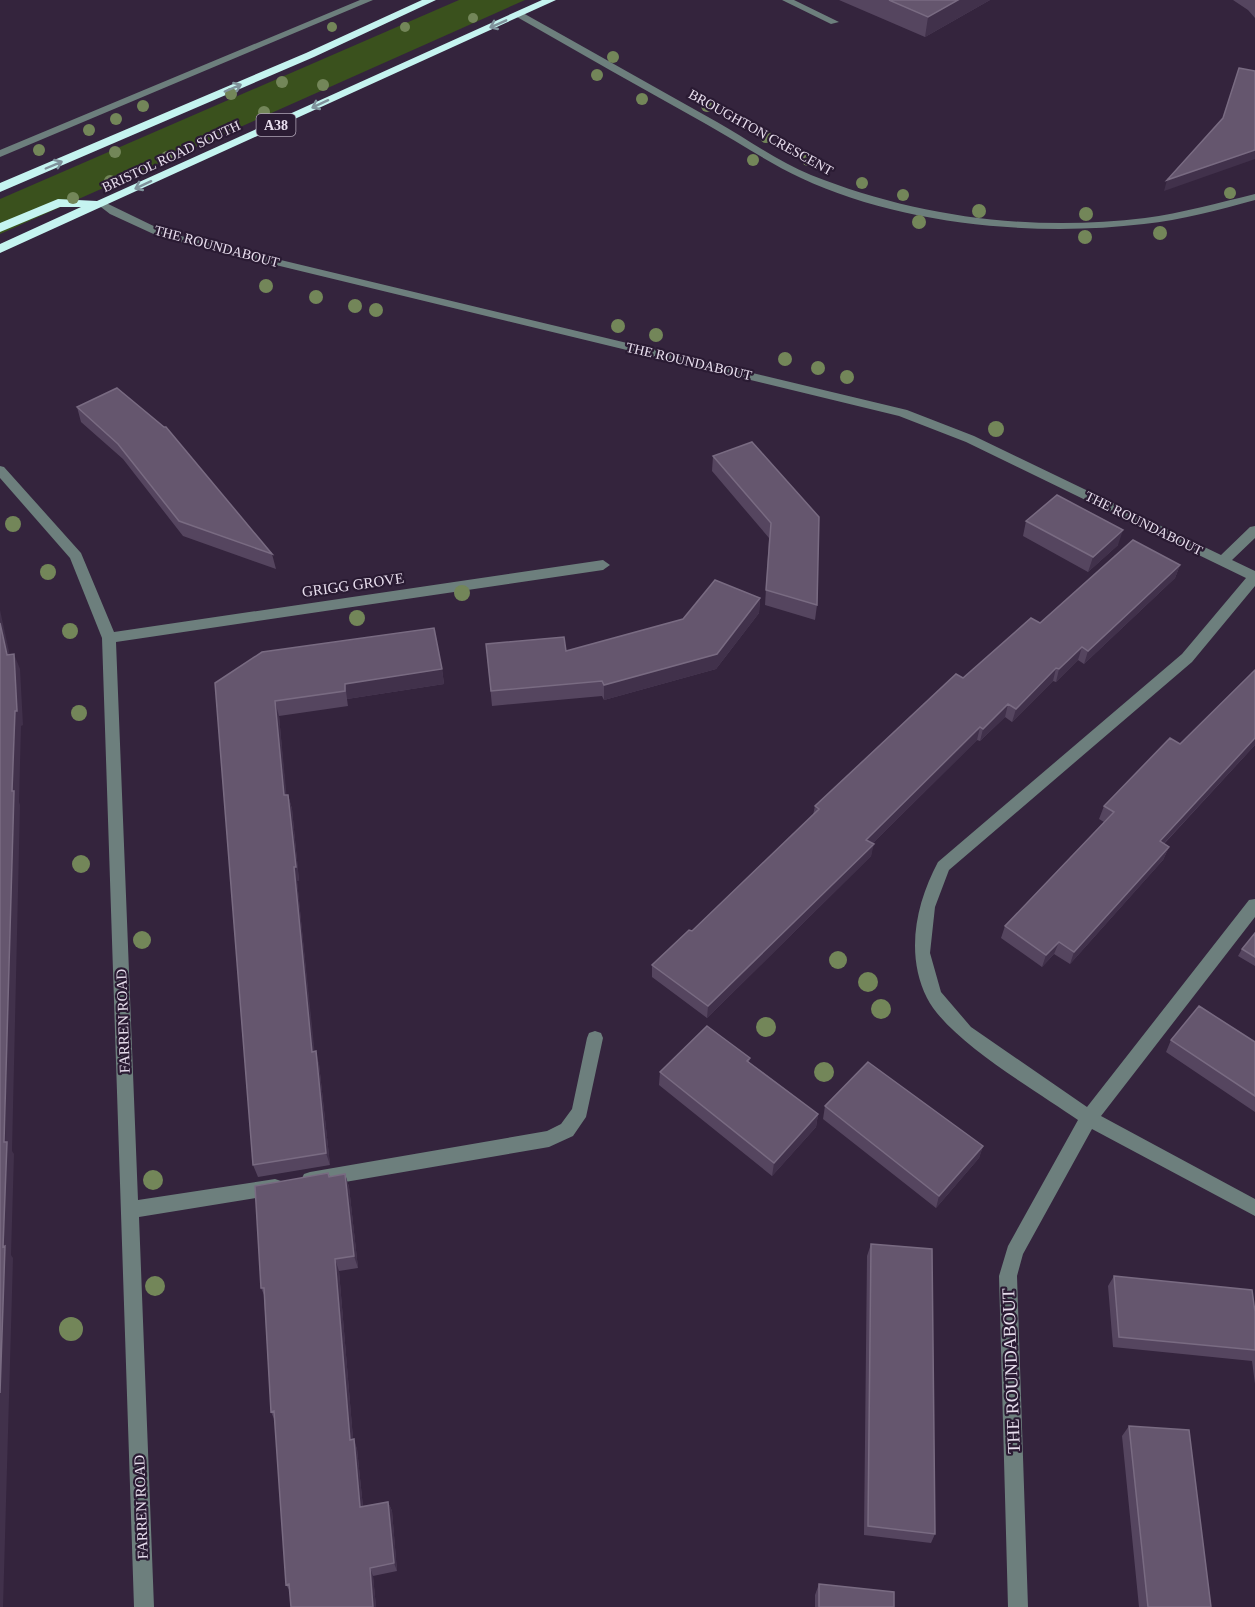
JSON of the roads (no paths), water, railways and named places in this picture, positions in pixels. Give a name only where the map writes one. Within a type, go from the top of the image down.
[{"type":"highway","points":[[0,188],[310,55],[431,0]]},
{"type":"highway","name":"BRISTOL ROAD SOUTH","points":[[0,249],[551,0]]},
{"type":"highway","points":[[0,228],[58,203],[102,204]]},
{"type":"street","points":[[0,154],[368,0]]},
{"type":"street","points":[[787,0],[834,22]]},
{"type":"street","name":"BROUGHTON CRESCENT","points":[[520,15],[806,176],[833,188],[906,208],[1002,225],[1058,225],[1161,220],[1210,211],[1255,197]]},
{"type":"street","name":"THE ROUNDABOUT","points":[[102,204],[164,235],[903,413],[970,439],[1255,577],[1187,658],[943,866],[927,907],[922,953],[934,995],[965,1032],[1089,1118],[1255,1208]]},
{"type":"street","name":"FARREN ROAD","points":[[0,470],[76,556],[109,638],[144,1607]]},
{"type":"street","points":[[1222,562],[1255,530]]},
{"type":"street","name":"GRIGG GROVE","points":[[109,638],[603,565]]},
{"type":"street","points":[[1089,1118],[1255,905]]},
{"type":"street","points":[[130,1210],[549,1139],[567,1130],[580,1112],[595,1038]]},
{"type":"street","name":"THE ROUNDABOUT","points":[[1018,1607],[1008,1276],[1014,1252],[1089,1118]]}]
